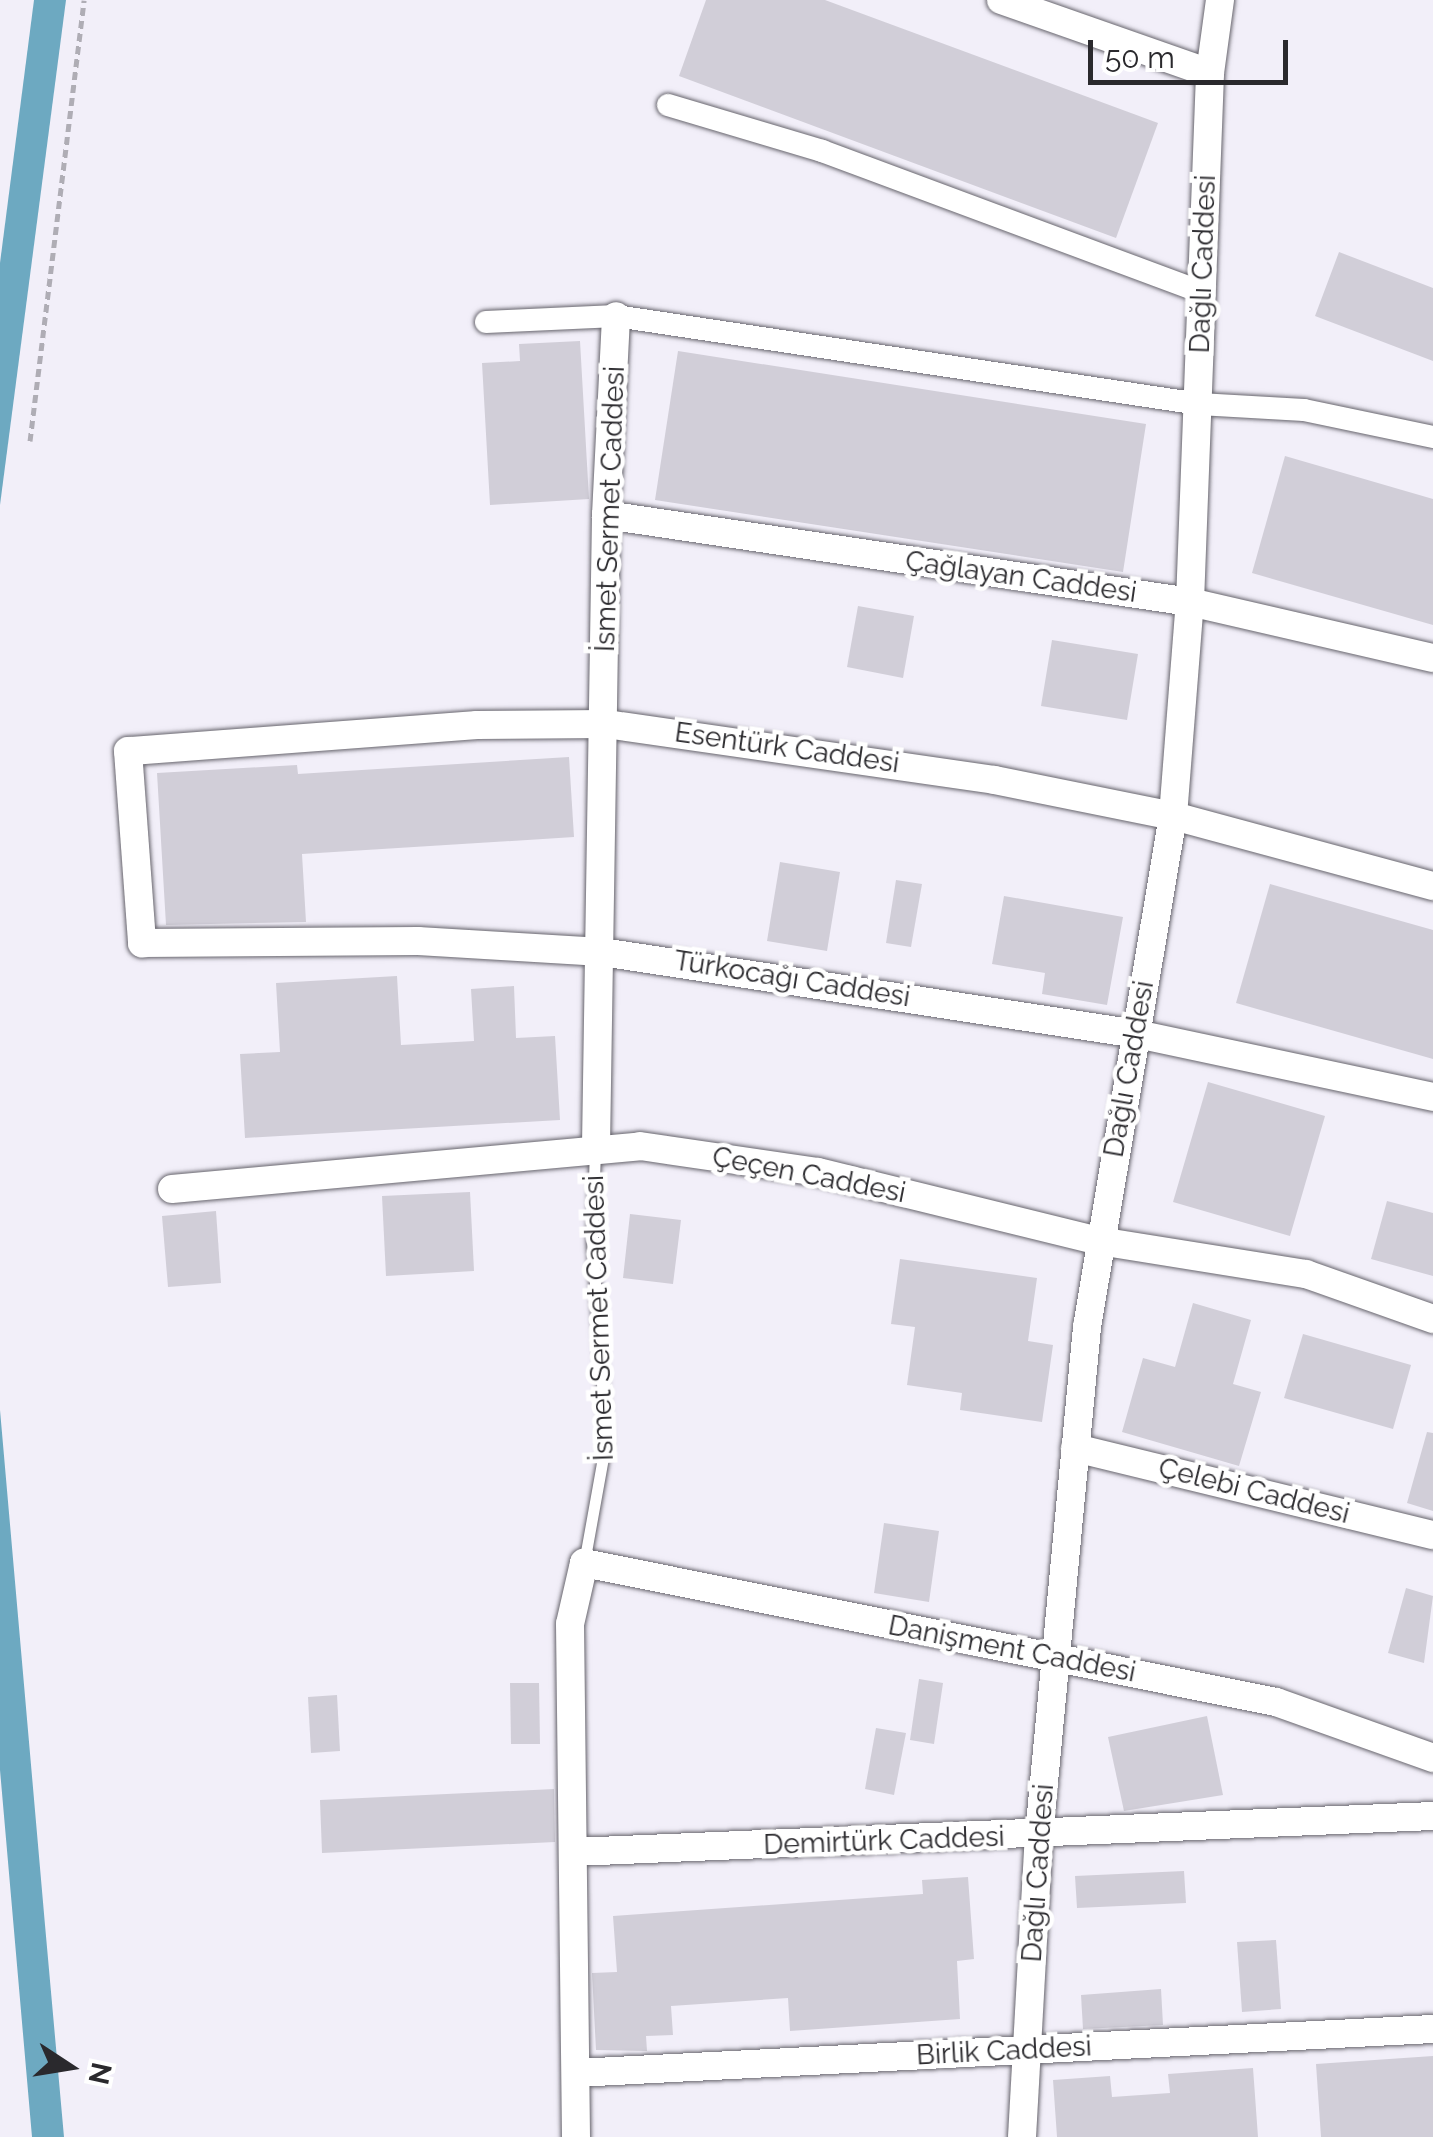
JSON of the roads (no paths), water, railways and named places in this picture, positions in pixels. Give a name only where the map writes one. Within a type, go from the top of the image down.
[{"type":"street","points":[[1002,0],[1210,73]]},
{"type":"street","name":"Dağlı Caddesi","points":[[1022,2137],[1039,1836],[1075,1448],[1099,1242],[1173,816],[1190,602],[1210,73],[1220,0]]},
{"type":"street","points":[[668,104],[822,151],[1201,292]]},
{"type":"street","points":[[486,322],[616,316],[1198,404],[1304,410],[1433,437]]},
{"type":"street","name":"İsmet Sermet Caddesi","points":[[596,1146],[606,724],[606,515],[616,316]]},
{"type":"street","name":"Çağlayan Caddesi","points":[[606,515],[1190,602],[1433,658]]},
{"type":"street","name":"Esentürk Caddesi","points":[[142,943],[128,751],[476,725],[606,724],[800,748],[1173,816],[1433,886]]},
{"type":"street","name":"Türkocağı Caddesi","points":[[142,943],[418,941],[602,952],[1137,1034],[1433,1097]]},
{"type":"street","name":"Çeçen Caddesi","points":[[172,1189],[596,1146],[702,1152],[818,1172],[1099,1242],[1306,1274],[1433,1319]]},
{"type":"street","name":"Çelebi Caddesi","points":[[1075,1448],[1433,1535]]},
{"type":"street","name":"İsmet Sermet Caddesi","points":[[576,2137],[570,1624],[584,1562]]},
{"type":"street","name":"Danişment Caddesi","points":[[584,1562],[1276,1702],[1433,1758]]},
{"type":"street","name":"Demirtürk Caddesi","points":[[574,1852],[1039,1836],[1433,1816]]},
{"type":"street","name":"Birlik Caddesi","points":[[576,2074],[1433,2029]]},
{"type":"lane","name":"İsmet Sermet Caddesi","points":[[584,1562],[606,1441],[592,1240],[596,1146]]},
{"type":"water","points":[[34,0],[66,0],[0,505],[0,263]]},
{"type":"water","points":[[0,1410],[64,2137],[32,2137],[0,1770]]}]
